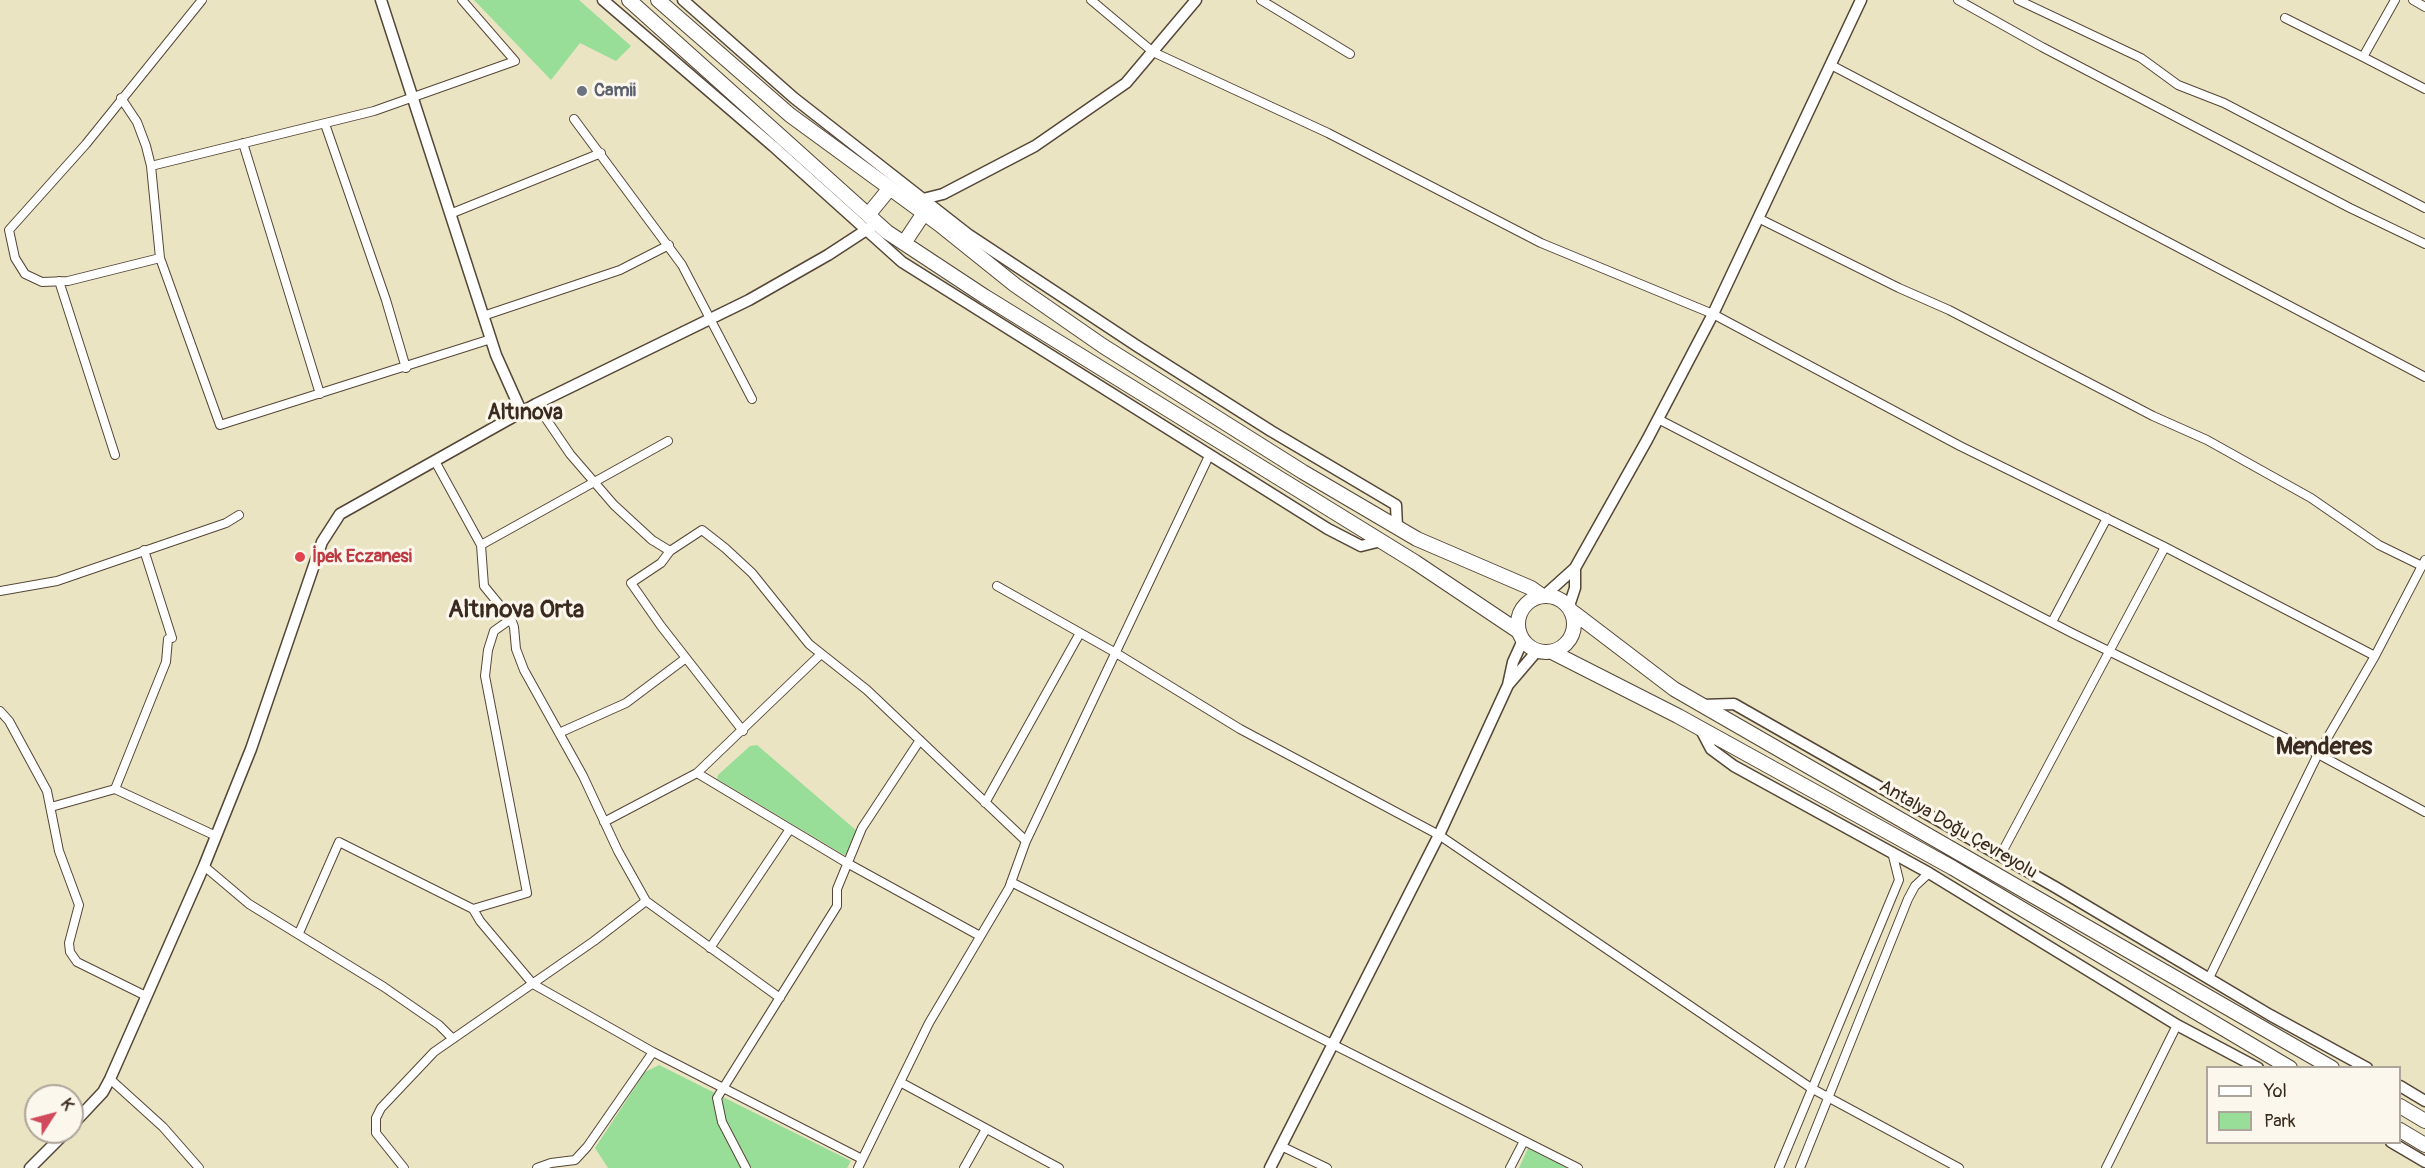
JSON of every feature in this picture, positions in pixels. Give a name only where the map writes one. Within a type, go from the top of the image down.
[{"type":"main road","points":[[629,0],[872,219],[904,243],[984,296],[1381,541],[1520,635],[1537,651],[1560,649],[1572,637],[1575,629],[1571,609],[1559,598],[1543,595],[1397,528],[1303,472],[1103,346],[1015,285],[910,202],[790,115],[658,0]]},
{"type":"main road","points":[[872,219],[890,188]]},
{"type":"main road","points":[[904,243],[924,213]]},
{"type":"main road","points":[[1520,635],[1520,612],[1525,604],[1543,595]]},
{"type":"main road","name":"Antalya Doğu Çevreyolu","points":[[1571,609],[1674,689],[2329,1066]]},
{"type":"main road","name":"Antalya Doğu Çevreyolu","points":[[1552,651],[1700,728],[1953,868],[2287,1066]]},
{"type":"main road","points":[[2401,1107],[2425,1121]]},
{"type":"main road","points":[[2401,1131],[2425,1145]]},
{"type":"street","points":[[160,258],[59,281],[42,282],[25,274],[15,258],[9,230],[86,144],[202,0]]},
{"type":"street","points":[[381,0],[483,316],[522,413]]},
{"type":"street","points":[[152,166],[326,124],[413,99],[515,61],[462,0]]},
{"type":"street","points":[[603,0],[773,146],[902,262],[1328,529],[1361,546],[1381,541]]},
{"type":"street","points":[[683,0],[794,98],[969,235],[1062,299],[1396,505],[1397,528]]},
{"type":"street","points":[[1091,0],[1153,52],[1328,133],[1541,243],[1713,314],[1960,446],[2165,547],[2375,656]]},
{"type":"street","points":[[910,202],[943,194],[1035,146],[1126,83],[1196,0]]},
{"type":"street","points":[[1261,0],[1350,54]]},
{"type":"street","points":[[1543,595],[1575,568],[1658,419],[1713,314],[1861,0]]},
{"type":"street","points":[[1958,0],[2042,47],[2350,208],[2425,244]]},
{"type":"street","points":[[2019,0],[2140,58],[2178,85],[2224,103],[2425,208]]},
{"type":"street","points":[[2363,57],[2395,0]]},
{"type":"street","points":[[2413,0],[2425,7]]},
{"type":"street","points":[[2285,18],[2425,89]]},
{"type":"street","points":[[1831,65],[2425,378]]},
{"type":"street","points":[[121,98],[137,122],[152,166],[160,258],[220,425],[406,368],[491,339]]},
{"type":"street","points":[[574,119],[669,245],[752,399]]},
{"type":"street","points":[[326,124],[386,300],[406,368]]},
{"type":"street","points":[[243,143],[320,394]]},
{"type":"street","points":[[450,214],[601,153]]},
{"type":"street","points":[[1758,218],[1899,288],[1949,310],[2153,416],[2207,440],[2311,498],[2379,546],[2424,563],[2375,656],[2318,754],[2209,978]]},
{"type":"street","points":[[84,1112],[103,1092],[110,1079],[204,866],[251,749],[322,542],[340,514],[436,463],[536,404],[710,319],[828,255],[864,230],[872,219]]},
{"type":"street","points":[[483,316],[620,270],[669,245]]},
{"type":"street","points":[[59,281],[116,455]]},
{"type":"street","points":[[536,404],[570,454],[593,480],[652,540],[670,551]]},
{"type":"street","points":[[1658,419],[2052,622],[2318,754],[2425,812]]},
{"type":"street","points":[[481,544],[593,480],[668,441]]},
{"type":"street","points":[[858,1168],[929,1023],[1011,882],[1026,841],[1209,456]]},
{"type":"street","points":[[436,463],[481,544],[484,586],[511,619],[516,649],[524,670],[646,901],[780,998]]},
{"type":"street","points":[[0,591],[57,581],[226,523],[239,515]]},
{"type":"street","points":[[2052,622],[2107,518]]},
{"type":"street","points":[[743,731],[631,583],[661,563],[670,551],[702,530],[752,573],[809,644],[867,690],[1026,841]]},
{"type":"street","points":[[2000,856],[2165,547]]},
{"type":"street","points":[[115,789],[166,662],[170,638],[144,550]]},
{"type":"street","points":[[1571,609],[1575,588],[1575,568]]},
{"type":"street","points":[[997,586],[1116,653],[1240,729],[1439,835],[1811,1088],[1959,1168]]},
{"type":"street","points":[[473,909],[527,893],[485,676],[488,650],[494,631],[511,619]]},
{"type":"street","points":[[985,802],[1080,633]]},
{"type":"street","points":[[1270,1168],[1439,835],[1508,685],[1520,635]]},
{"type":"street","points":[[1508,685],[1537,651]]},
{"type":"street","points":[[604,822],[697,773],[821,654]]},
{"type":"street","points":[[559,733],[626,703],[686,658]]},
{"type":"street","points":[[1701,705],[1734,704],[2363,1066]]},
{"type":"street","points":[[0,711],[9,721],[47,790],[59,851],[79,905],[69,943],[70,952],[77,962],[146,996]]},
{"type":"street","points":[[1700,728],[1711,748],[1734,766],[1929,873],[2177,1025],[2254,1066]]},
{"type":"street","points":[[746,1168],[722,1122],[717,1098],[837,906],[837,889],[862,828],[920,740]]},
{"type":"street","points":[[697,773],[847,863],[980,936]]},
{"type":"street","points":[[51,807],[115,789],[216,836]]},
{"type":"street","points":[[710,948],[790,829]]},
{"type":"street","points":[[299,933],[339,842],[473,909],[480,921],[533,984],[653,1052],[862,1159]]},
{"type":"street","points":[[1779,1168],[1899,880],[1892,852]]},
{"type":"street","points":[[204,866],[249,904],[384,987],[439,1025],[453,1039]]},
{"type":"street","points":[[1800,1168],[1908,898],[1929,873]]},
{"type":"street","points":[[1011,882],[1578,1168]]},
{"type":"street","points":[[404,1168],[378,1137],[375,1124],[378,1113],[434,1052],[533,984],[646,901]]},
{"type":"street","points":[[2106,1168],[2177,1025]]},
{"type":"street","points":[[537,1168],[551,1163],[575,1160],[587,1147],[653,1052]]},
{"type":"street","points":[[110,1079],[164,1127],[199,1168]]},
{"type":"street","points":[[900,1082],[1059,1168]]},
{"type":"street","points":[[2401,1087],[2425,1101]]},
{"type":"street","points":[[964,1168],[986,1129]]},
{"type":"street","points":[[1510,1168],[1524,1141]]},
{"type":"street","points":[[30,1168],[54,1144]]},
{"type":"street","points":[[2393,1144],[2425,1162]]},
{"type":"street","points":[[1281,1146],[1327,1168]]},
{"type":"green space","points":[[474,0],[579,0],[631,46],[616,61],[580,43],[551,80]]},
{"type":"green space","points":[[757,745],[857,831],[849,853],[844,855],[717,779],[718,775],[750,746]]},
{"type":"green space","points":[[659,1065],[851,1161],[847,1168],[608,1168],[595,1148],[645,1072]]},
{"type":"green space","points":[[1528,1148],[1567,1168],[1519,1168]]},
{"type":"place","name":"Camii","points":[[582,91]]},
{"type":"place","name":"İpek Eczanesi","points":[[300,557]]},
{"type":"district","name":"Altınova","points":[[525,414]]},
{"type":"district","name":"Altınova Orta","points":[[516,611]]},
{"type":"district","name":"Menderes","points":[[2324,748]]}]
